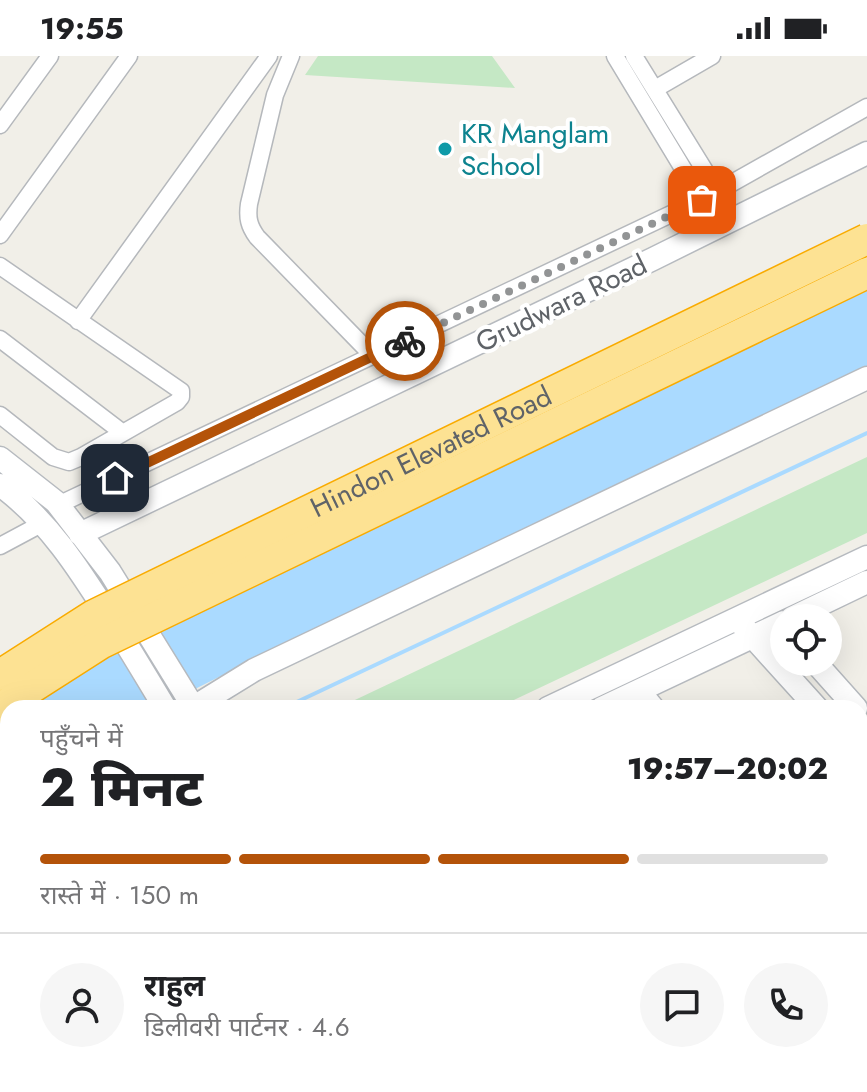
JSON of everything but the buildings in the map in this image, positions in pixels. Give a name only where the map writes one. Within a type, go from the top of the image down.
[{"type":"highway","name":"Hindon Elevated Road","points":[[0,675],[94,615],[867,239]]},
{"type":"highway","name":"Hindon Elevated Road","points":[[12,700],[100,644],[867,273]]},
{"type":"street","points":[[0,125],[50,56]]},
{"type":"street","points":[[0,235],[129,56]]},
{"type":"street","points":[[78,321],[269,56]]},
{"type":"street","points":[[291,56],[275,95],[267,126],[247,215],[250,227],[373,356]]},
{"type":"street","points":[[615,56],[710,196]]},
{"type":"street","points":[[634,56],[655,89],[710,196]]},
{"type":"street","points":[[655,89],[712,56]]},
{"type":"street","points":[[58,505],[710,196],[867,107]]},
{"type":"street","name":"Grudwara Road","points":[[80,534],[867,153]]},
{"type":"street","points":[[0,266],[181,391],[177,402],[69,462],[53,457],[0,415]]},
{"type":"street","points":[[0,339],[123,433]]},
{"type":"street","points":[[201,700],[254,670],[867,378]]},
{"type":"street","points":[[0,458],[58,505],[110,572],[189,700]]},
{"type":"street","points":[[0,485],[61,543],[160,700]]},
{"type":"street","points":[[0,546],[43,523]]},
{"type":"street","points":[[565,700],[867,557]]},
{"type":"street","points":[[822,604],[867,582]]},
{"type":"street","points":[[765,606],[770,610]]},
{"type":"street","points":[[737,619],[810,700]]},
{"type":"street","points":[[618,700],[770,629]]},
{"type":"street","points":[[827,676],[849,700]]},
{"type":"street","points":[[641,689],[650,700]]},
{"type":"green space","points":[[318,56],[492,56],[515,88],[305,75]]},
{"type":"green space","points":[[867,457],[867,533],[514,700],[355,700]]},
{"type":"water","points":[[867,261],[867,366],[173,700],[0,700],[0,696]]},
{"type":"waterway","points":[[301,700],[867,433]]},
{"type":"way so far","points":[[405,341],[702,200]]},
{"type":"place","name":"KR Manglam School","points":[[445,149]]},
{"type":"route","points":[[115,478],[405,341]]}]
